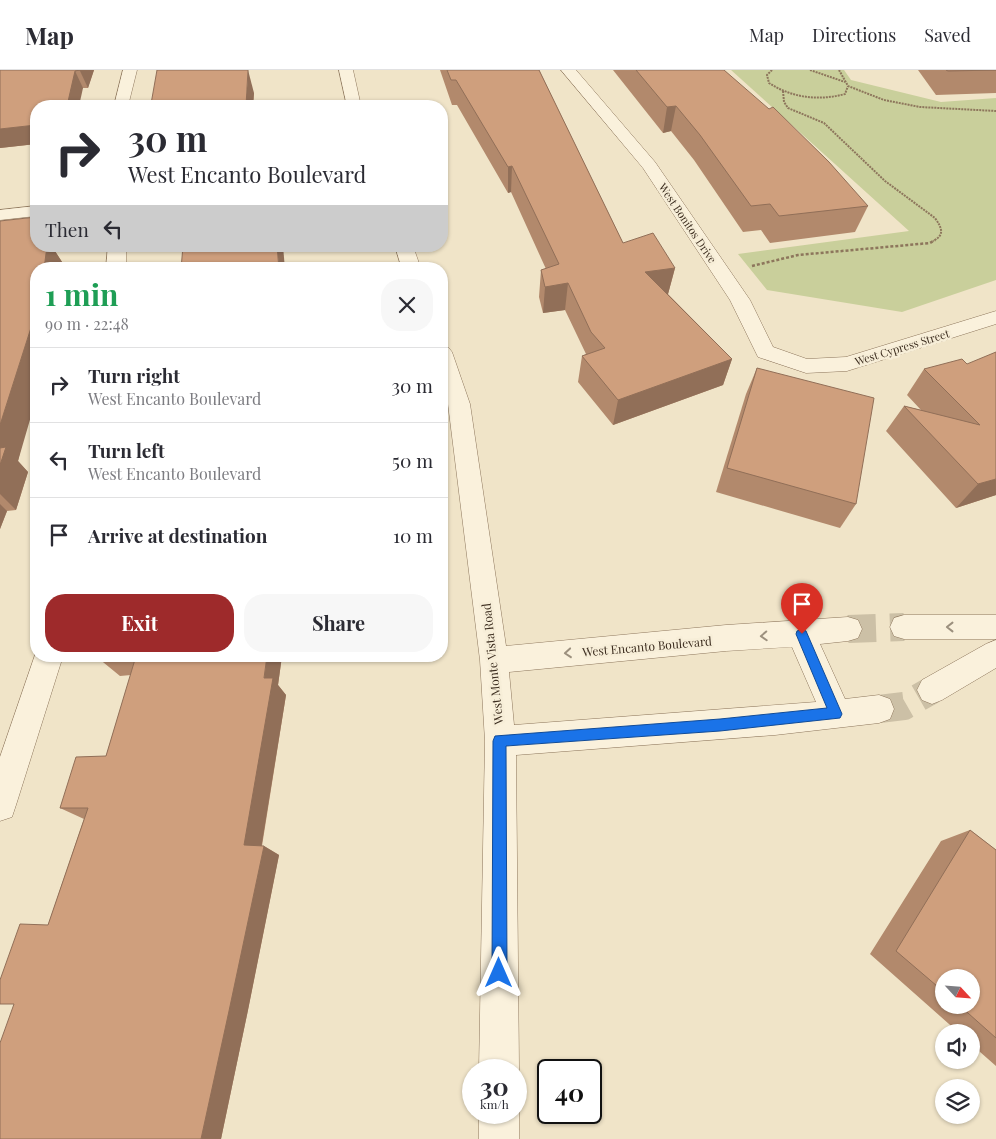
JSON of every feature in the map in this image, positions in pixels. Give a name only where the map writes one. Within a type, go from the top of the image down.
[{"type":"street","points":[[122,100],[130,70]]},
{"type":"street","points":[[346,70],[353,100]]},
{"type":"street","name":"West Bonitos Drive","points":[[568,70],[649,165],[740,300],[764,352],[806,366]]},
{"type":"street","points":[[0,215],[30,212]]},
{"type":"street","name":"West Cypress Street","points":[[806,366],[847,364],[996,317]]},
{"type":"street","name":"West Monte Vista Road","points":[[448,372],[459,404],[494,660],[500,741],[499,1059]]},
{"type":"street","points":[[904,627],[996,627]]},
{"type":"street","name":"West Encanto Boulevard","points":[[494,660],[726,638],[802,634],[848,629]]},
{"type":"street","points":[[802,634],[836,714]]},
{"type":"street","points":[[932,690],[996,653]]},
{"type":"street","points":[[0,805],[47,662]]},
{"type":"street","points":[[500,741],[711,726],[879,709]]},
{"type":"street","points":[[499,1124],[499,1139]]},
{"type":"path","points":[[763,70],[768,73]]},
{"type":"path","points":[[772,70],[768,73],[767,79],[769,84],[783,91],[818,98],[830,98],[845,94],[848,86]]},
{"type":"path","points":[[810,70],[845,82]]},
{"type":"path","points":[[839,70],[848,86],[912,107],[996,111]]},
{"type":"path","points":[[721,271],[744,268],[798,255],[930,243],[939,238],[942,232],[942,226],[935,218],[885,181],[830,128],[817,119],[788,108],[784,102],[783,91]]},
{"type":"green space","points":[[731,70],[844,70],[851,80],[941,102],[996,98],[996,280],[902,312],[767,290],[738,254],[909,231]]},
{"type":"building","points":[[0,70],[80,70],[75,71],[68,100],[30,100],[30,126],[0,129]]},
{"type":"building","points":[[157,70],[248,70],[246,100],[152,100]]},
{"type":"building","points":[[447,70],[539,70],[623,243],[653,233],[675,268],[645,272],[732,359],[618,400],[582,356],[605,348],[591,332],[568,283],[545,287],[541,270],[559,264],[512,166],[508,167],[456,80],[451,80]]},
{"type":"building","points":[[636,70],[724,70],[769,109],[773,107],[829,162],[868,206],[779,216],[770,204],[751,206],[700,135],[676,106],[667,107]]},
{"type":"building","points":[[946,70],[996,70],[948,71]]},
{"type":"building","points":[[30,218],[30,252],[46,252],[45,262],[30,262],[30,331],[0,425],[0,221]]},
{"type":"building","points":[[182,252],[278,252],[278,262],[182,262]]},
{"type":"building","points":[[996,352],[996,479],[978,484],[904,406],[980,425],[924,369],[962,359],[967,364]]},
{"type":"building","points":[[757,368],[874,398],[856,504],[727,468]]},
{"type":"building","points":[[6,447],[0,465],[0,448]]},
{"type":"building","points":[[134,662],[266,662],[264,678],[273,678],[244,845],[264,846],[201,1139],[0,1139],[0,1043],[14,1004],[0,1004],[0,980],[20,924],[48,925],[88,808],[60,808],[76,757],[106,756]]},
{"type":"building","points":[[970,830],[996,850],[996,1038],[969,1014],[980,1014],[980,969],[935,969],[935,984],[896,951]]},
{"type":"tunnel","points":[[848,629],[904,627]]},
{"type":"tunnel","points":[[879,709],[904,706],[932,690]]},
{"type":"route","points":[[499,973],[500,741],[774,721],[836,714],[802,634]]}]
